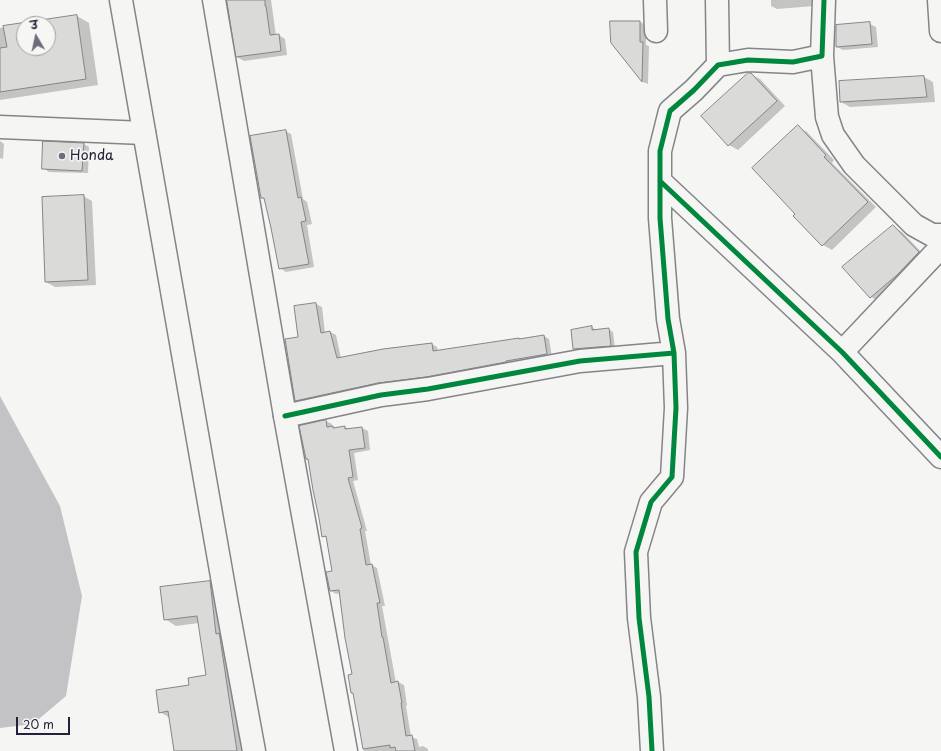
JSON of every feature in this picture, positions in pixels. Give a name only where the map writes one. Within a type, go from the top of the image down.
[{"type":"street","points":[[121,0],[225,597],[254,751]]},
{"type":"street","points":[[214,0],[285,416],[346,751]]},
{"type":"street","points":[[655,0],[656,31]]},
{"type":"street","points":[[717,0],[718,65]]},
{"type":"street","points":[[824,0],[822,56],[827,118],[833,135],[854,165],[914,225],[932,235],[941,235]]},
{"type":"street","points":[[939,0],[941,31]]},
{"type":"street","points":[[652,751],[649,697],[639,618],[636,552],[651,502],[672,477],[676,408],[674,353],[668,319],[660,218],[660,151],[670,111],[694,90],[718,65],[748,60],[793,62],[822,56]]},
{"type":"street","points":[[0,127],[144,133]]},
{"type":"street","points":[[660,181],[842,352],[941,457]]},
{"type":"street","points":[[842,352],[941,247]]},
{"type":"street","points":[[285,416],[381,395],[428,388],[580,360],[674,353]]},
{"type":"shaded area","points":[[0,396],[60,506],[82,596],[66,696],[33,724],[0,728]]},
{"type":"building","points":[[227,0],[265,0],[270,35],[279,34],[281,51],[236,57]]},
{"type":"building","points":[[77,15],[86,79],[0,92],[0,48],[7,47],[3,26],[16,24],[16,56],[56,56],[56,18]]},
{"type":"building","points":[[610,21],[640,21],[640,42],[643,42],[642,82],[611,43]]},
{"type":"building","points":[[870,22],[872,44],[836,47],[836,25]]},
{"type":"building","points":[[748,73],[751,73],[777,101],[728,146],[701,116]]},
{"type":"building","points":[[924,76],[927,97],[840,102],[839,81]]},
{"type":"building","points":[[798,125],[826,155],[824,157],[868,202],[822,246],[793,216],[795,214],[752,168]]},
{"type":"building","points":[[286,130],[298,198],[301,197],[306,221],[301,222],[309,264],[279,269],[264,198],[261,198],[250,136]]},
{"type":"building","points":[[43,141],[84,143],[82,171],[42,169]]},
{"type":"building","points":[[84,195],[88,280],[45,282],[42,197]]},
{"type":"building","points":[[893,225],[919,252],[897,275],[870,298],[842,267]]},
{"type":"building","points":[[316,303],[321,333],[330,331],[337,358],[383,349],[432,343],[433,351],[544,335],[547,354],[426,377],[378,383],[295,401],[285,339],[298,337],[294,306]]},
{"type":"building","points":[[592,326],[592,330],[609,328],[611,346],[573,349],[571,330]]},
{"type":"building","points":[[326,420],[327,427],[333,426],[333,428],[345,426],[345,429],[362,427],[365,448],[349,450],[353,477],[348,478],[362,528],[360,529],[366,565],[372,564],[380,603],[377,603],[391,683],[398,681],[406,736],[412,735],[415,751],[396,751],[395,747],[390,748],[390,745],[363,749],[353,693],[351,693],[348,675],[352,674],[345,638],[339,590],[330,591],[326,572],[332,571],[326,536],[322,537],[308,459],[306,459],[299,426]]},
{"type":"building","points":[[210,581],[216,634],[219,633],[220,638],[237,751],[174,751],[168,711],[159,713],[156,690],[189,685],[188,678],[206,675],[197,616],[164,620],[160,587]]},
{"type":"cycle path","points":[[652,751],[649,697],[639,618],[636,552],[651,502],[672,477],[676,408],[674,353],[668,319],[660,218],[660,151],[670,111],[694,90],[718,65],[748,60],[793,62],[822,56],[824,0]]},
{"type":"cycle path","points":[[660,181],[842,352],[941,457]]},
{"type":"cycle path","points":[[285,416],[381,395],[428,389],[580,361],[674,353]]},
{"type":"place","name":"Honda","points":[[62,156]]}]
